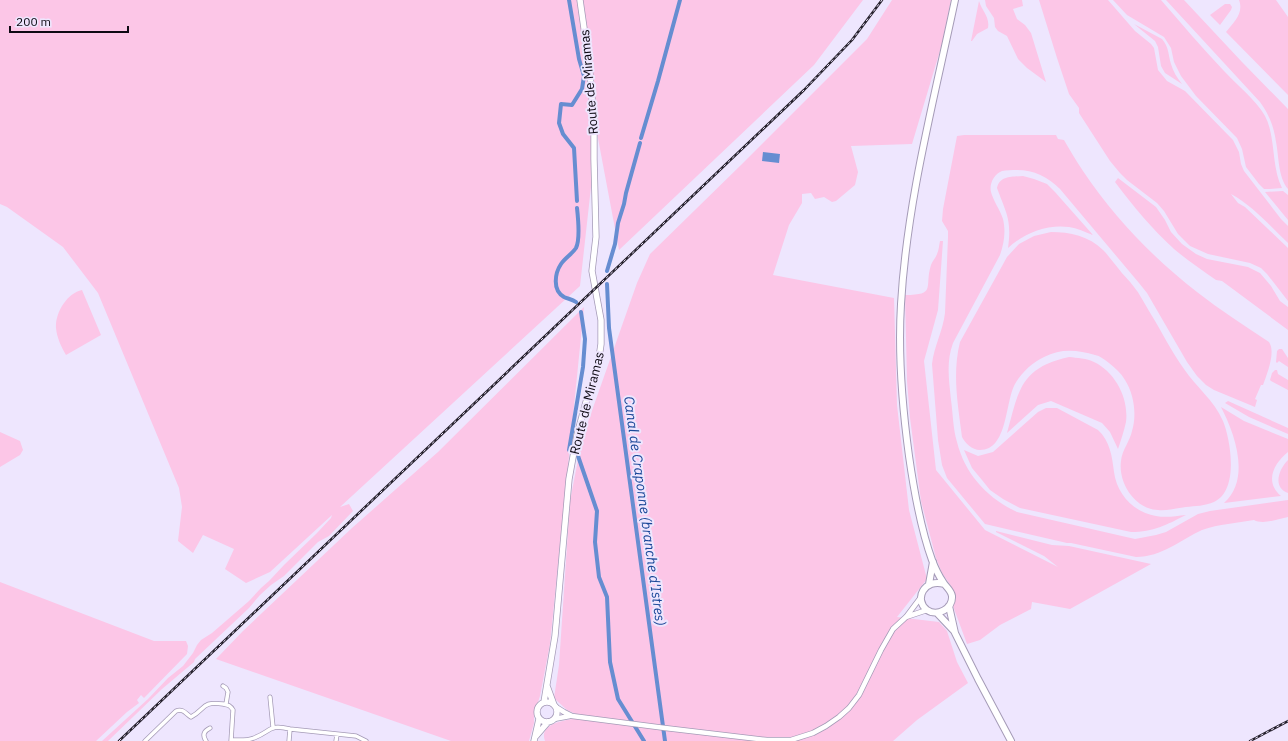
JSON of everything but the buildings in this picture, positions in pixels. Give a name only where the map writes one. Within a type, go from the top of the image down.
[{"type":"main road","name":"Route de Miramas","points":[[544,702],[556,636],[568,479],[577,435],[586,402],[597,372],[601,344],[601,320],[592,270],[596,237],[594,121],[589,63],[580,0]]},
{"type":"main road","points":[[936,613],[946,610],[949,606],[951,601],[950,591],[944,584],[933,562],[919,514],[912,477],[904,418],[901,377],[901,304],[904,266],[915,194],[955,0]]},
{"type":"main road","points":[[933,562],[929,584],[921,596],[922,602],[927,610],[936,613],[955,633]]},
{"type":"main road","points":[[929,584],[944,584]]},
{"type":"main road","points":[[949,606],[955,633],[1011,741]]},
{"type":"main road","points":[[535,739],[548,722],[554,719],[557,713],[547,686]]},
{"type":"main road","points":[[535,739],[539,718],[537,709],[544,702],[550,702],[555,706]]},
{"type":"main road","points":[[539,718],[542,721],[548,722]]},
{"type":"street","points":[[554,719],[572,716],[767,740],[791,740],[812,733],[839,717],[859,695],[893,629],[906,617],[921,596]]},
{"type":"street","points":[[906,617],[927,610]]},
{"type":"street","points":[[223,686],[228,692],[226,704]]},
{"type":"street","points":[[270,697],[273,727]]},
{"type":"street","points":[[145,741],[174,712],[178,710],[183,711],[191,717],[208,704],[214,703],[231,706],[234,712],[231,741],[253,738],[273,727],[279,726],[290,729],[356,736],[366,741]]},
{"type":"street","points":[[555,706],[572,716]]},
{"type":"street","points":[[206,741],[204,733],[210,728]]},
{"type":"street","points":[[289,741],[290,729]]},
{"type":"street","points":[[336,741],[337,734]]},
{"type":"shaded area","points":[[0,0],[863,0],[814,65],[619,250],[597,133],[580,286],[340,507],[349,504],[353,511],[329,536],[318,542],[284,576],[260,595],[249,608],[195,659],[194,662],[162,689],[108,741],[102,741],[148,699],[168,678],[183,666],[201,640],[212,633],[249,601],[317,533],[332,515],[270,572],[246,583],[225,569],[234,549],[203,535],[193,553],[178,541],[182,507],[179,488],[98,293],[63,247],[7,207],[0,204]]},
{"type":"shaded area","points":[[892,0],[951,0],[942,44],[912,144],[851,146],[858,172],[855,185],[836,201],[832,202],[824,197],[815,199],[811,193],[802,194],[802,203],[789,225],[773,275],[894,298],[897,405],[909,510],[927,579],[897,617],[939,622],[947,631],[957,662],[968,683],[917,720],[893,741],[545,741],[544,735],[549,726],[561,721],[577,718],[578,715],[567,710],[554,698],[559,665],[570,501],[582,439],[637,283],[650,254],[867,39]]},
{"type":"shaded area","points":[[985,0],[1022,0],[1023,6],[1013,9],[1017,19],[1025,25],[1031,33],[1046,82],[1027,68],[1018,59],[1007,36],[998,31],[995,27],[994,18],[986,6]]},
{"type":"shaded area","points":[[1039,0],[1108,0],[1135,31],[1154,48],[1158,70],[1167,81],[1185,91],[1233,140],[1239,152],[1244,171],[1288,226],[1288,243],[1254,210],[1231,194],[1238,203],[1245,207],[1288,248],[1288,301],[1261,268],[1250,263],[1208,254],[1190,246],[1178,234],[1164,211],[1157,203],[1127,180],[1110,161],[1079,113],[1079,108],[1069,94]]},
{"type":"shaded area","points":[[1113,0],[1161,0],[1200,45],[1252,98],[1265,116],[1271,133],[1276,170],[1282,188],[1264,189],[1259,184],[1246,167],[1242,149],[1237,138],[1196,96],[1181,76],[1174,62],[1171,48],[1164,37],[1127,15]]},
{"type":"shaded area","points":[[1166,0],[1184,0],[1288,109],[1288,189],[1282,179],[1272,126],[1260,102]]},
{"type":"shaded area","points":[[1239,0],[1276,0],[1288,17],[1288,95],[1226,32],[1235,21],[1239,13]]},
{"type":"shaded area","points":[[979,1],[987,17],[988,28],[977,34],[971,41]]},
{"type":"shaded area","points":[[1225,4],[1230,4],[1232,7],[1220,25],[1210,15]]},
{"type":"shaded area","points":[[1134,24],[1162,39],[1167,48],[1173,69],[1182,84],[1165,73],[1161,66],[1158,47],[1155,41]]},
{"type":"shaded area","points":[[1056,135],[1058,139],[1064,140],[1095,188],[1135,236],[1165,265],[1197,292],[1269,342],[1272,351],[1267,375],[1255,399],[1257,400],[1255,407],[1214,390],[1206,385],[1197,376],[1187,362],[1147,293],[1060,189],[1046,178],[1029,171],[1011,170],[999,172],[991,183],[991,189],[1004,224],[1004,237],[1000,255],[953,343],[949,357],[949,385],[956,437],[961,454],[972,475],[979,484],[996,500],[1017,512],[1135,539],[1166,532],[1198,514],[1210,511],[1288,500],[1288,517],[1266,522],[1254,520],[1208,528],[1163,551],[1136,557],[985,524],[947,478],[942,465],[938,440],[932,364],[945,313],[948,231],[942,221],[943,209],[957,136]]},
{"type":"shaded area","points":[[1023,176],[1047,184],[1093,235],[1078,229],[1061,226],[1044,228],[1021,238],[1008,248],[1009,223],[997,188],[1004,179]]},
{"type":"shaded area","points":[[1118,178],[1156,207],[1171,232],[1182,244],[1196,254],[1207,259],[1248,267],[1260,273],[1271,286],[1280,301],[1288,307],[1288,330],[1222,281],[1216,280],[1174,249],[1150,225],[1129,200],[1115,182]]},
{"type":"shaded area","points":[[1283,191],[1288,195],[1288,220],[1265,192]]},
{"type":"shaded area","points":[[1051,232],[1072,234],[1085,238],[1098,245],[1105,252],[1136,290],[1179,362],[1219,413],[1226,430],[1231,465],[1227,488],[1222,496],[1214,502],[1200,506],[1158,510],[1150,509],[1135,500],[1125,486],[1121,469],[1123,453],[1134,425],[1134,405],[1131,392],[1118,371],[1097,355],[1076,351],[1063,351],[1050,354],[1035,362],[1024,372],[1015,384],[1001,434],[996,442],[989,448],[977,450],[967,444],[963,439],[956,390],[956,366],[960,342],[1007,257],[1019,244],[1034,236]]},
{"type":"shaded area","points":[[940,241],[943,241],[938,310],[924,361],[936,470],[985,530],[1058,567],[1044,556],[996,531],[1052,545],[1069,546],[1151,564],[1070,609],[1032,602],[1031,609],[1000,625],[980,640],[967,644],[953,606],[955,601],[951,586],[942,573],[936,558],[921,501],[910,418],[907,381],[905,295],[922,293],[927,288],[931,265],[938,252]]},
{"type":"shaded area","points":[[82,290],[101,335],[66,355],[60,342],[56,322],[60,310],[67,299],[71,295]]},
{"type":"shaded area","points":[[584,307],[550,644],[540,696],[534,715],[534,723],[529,741],[451,741],[216,659],[243,631],[352,528],[438,452]]},
{"type":"shaded area","points":[[1282,349],[1288,358],[1288,367],[1279,361],[1277,363],[1276,362],[1277,351]]},
{"type":"shaded area","points":[[1069,357],[1082,358],[1102,366],[1119,387],[1125,404],[1126,422],[1118,449],[1110,432],[1102,423],[1051,401],[1038,405],[1007,433],[1019,393],[1024,383],[1040,367]]},
{"type":"shaded area","points":[[1277,370],[1278,374],[1288,380],[1288,390],[1270,380],[1272,373]]},
{"type":"shaded area","points":[[1228,401],[1288,428],[1288,434],[1249,417],[1225,403]]},
{"type":"shaded area","points":[[1221,407],[1244,421],[1288,439],[1288,452],[1275,467],[1272,479],[1276,491],[1281,496],[1224,503],[1232,493],[1237,482],[1239,469],[1235,443]]},
{"type":"shaded area","points":[[1046,408],[1057,408],[1098,430],[1102,434],[1110,449],[1114,472],[1119,488],[1133,506],[1140,511],[1156,516],[1167,517],[1186,515],[1166,525],[1146,531],[1131,532],[1020,508],[990,490],[972,468],[964,450],[978,456],[993,452],[1038,412]]},
{"type":"shaded area","points":[[0,432],[20,441],[23,450],[20,455],[0,467]]},
{"type":"shaded area","points":[[1288,460],[1288,493],[1280,487],[1279,478],[1282,468]]},
{"type":"shaded area","points":[[0,582],[154,641],[186,641],[188,646],[187,654],[144,698],[141,695],[137,700],[139,703],[127,712],[96,741],[0,741]]},
{"type":"water","points":[[763,152],[780,154],[779,163],[762,161]]},
{"type":"waterway","points":[[569,0],[579,59],[584,76],[582,89],[572,105],[561,104],[559,123],[563,134],[574,148],[577,201]]},
{"type":"waterway","name":"Canal de Craponne (branche d'Istres)","points":[[641,138],[680,0]]},
{"type":"waterway","name":"Canal de Craponne (branche d'Istres)","points":[[607,271],[615,244],[618,223],[640,143]]},
{"type":"waterway","points":[[576,302],[560,294],[556,286],[556,277],[561,264],[576,248],[578,240],[577,208]]},
{"type":"waterway","name":"Canal de Craponne (branche d'Istres)","points":[[607,284],[609,328],[665,741]]},
{"type":"waterway","points":[[571,450],[569,450],[583,367],[585,339],[581,312]]},
{"type":"waterway","points":[[577,453],[597,511],[595,542],[599,577],[607,597],[610,662],[618,699],[644,741]]},
{"type":"railway","points":[[119,741],[804,90],[852,40],[882,0]]},
{"type":"railway","points":[[1250,741],[1288,721]]}]
